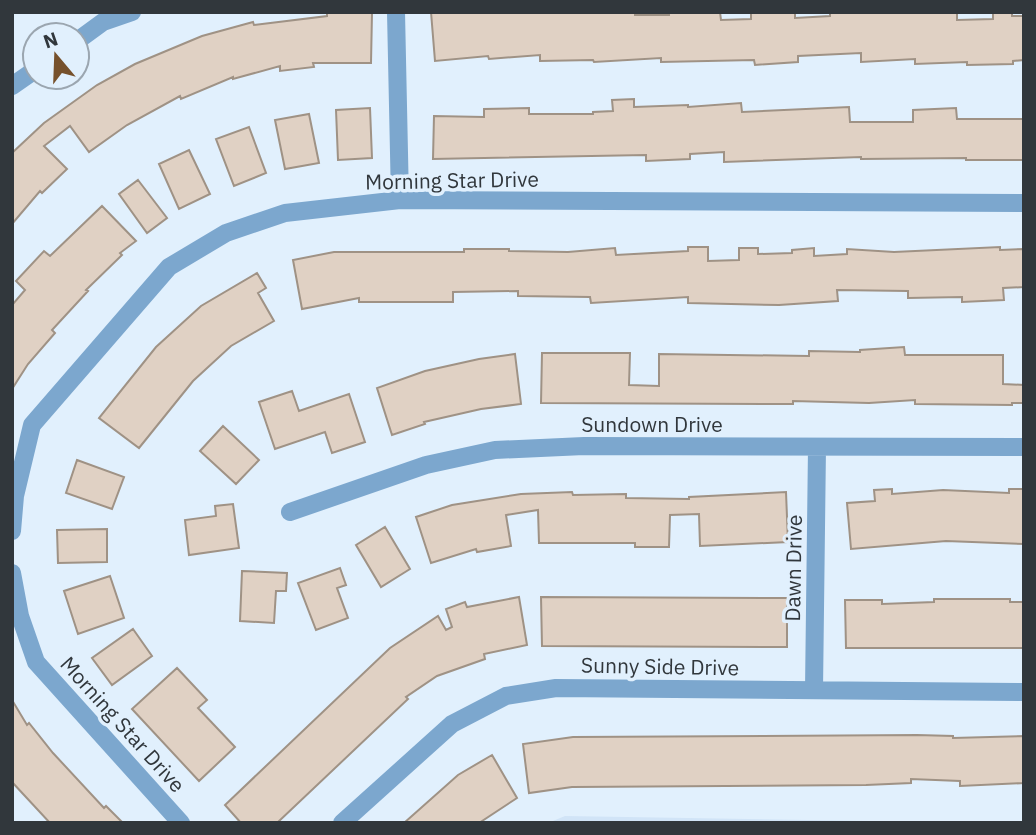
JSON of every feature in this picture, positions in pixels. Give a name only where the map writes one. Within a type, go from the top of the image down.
[{"type":"street","points":[[91,31],[103,22],[132,12]]},
{"type":"street","points":[[396,12],[400,200]]},
{"type":"street","name":"Morning Star Drive","points":[[12,531],[15,496],[32,425],[169,267],[226,233],[285,212],[400,200],[1024,203]]},
{"type":"street","name":"Sundown Drive","points":[[289,512],[426,465],[495,450],[584,446],[1024,447]]},
{"type":"street","name":"Dawn Drive","points":[[814,690],[817,447]]},
{"type":"street","name":"Morning Star Drive","points":[[12,573],[20,616],[36,662],[181,823]]},
{"type":"street","name":"Sunny Side Drive","points":[[342,823],[452,724],[506,696],[556,688],[1024,692]]},
{"type":"shaded area","points":[[565,816],[991,823],[548,823]]},
{"type":"building","points":[[431,12],[635,12],[635,15],[669,15],[669,12],[720,12],[721,20],[751,19],[751,12],[795,12],[795,18],[830,16],[830,12],[957,13],[957,20],[993,19],[993,12],[1012,12],[1012,16],[1024,16],[1024,60],[1013,61],[1013,64],[967,65],[967,62],[915,64],[915,59],[861,62],[861,53],[798,56],[798,62],[755,65],[754,60],[661,62],[661,58],[594,62],[540,61],[540,55],[435,61]]},
{"type":"building","points":[[327,13],[372,13],[371,63],[313,63],[314,67],[280,71],[280,66],[233,77],[181,99],[180,96],[127,125],[89,152],[70,126],[44,146],[67,169],[42,193],[40,191],[12,224],[12,153],[44,123],[97,85],[135,64],[202,36],[253,22],[254,25],[327,16]]},
{"type":"building","points":[[634,99],[634,107],[741,103],[742,112],[849,107],[850,122],[913,122],[913,110],[956,108],[957,119],[1024,119],[1024,160],[861,157],[724,162],[724,152],[690,154],[690,159],[646,161],[646,155],[433,159],[434,116],[484,117],[484,109],[529,108],[529,114],[593,114],[613,111],[612,100]]},
{"type":"building","points":[[370,108],[372,158],[338,160],[336,110]]},
{"type":"building","points":[[309,114],[319,163],[285,169],[275,120]]},
{"type":"building","points":[[249,127],[266,173],[234,186],[216,139]]},
{"type":"building","points":[[189,150],[210,194],[179,209],[159,164]]},
{"type":"building","points":[[138,180],[167,218],[147,233],[119,194]]},
{"type":"building","points":[[102,206],[136,241],[120,253],[122,255],[86,290],[88,291],[52,330],[55,333],[28,364],[12,389],[12,305],[25,290],[16,281],[44,251],[50,256]]},
{"type":"building","points":[[688,247],[708,247],[708,261],[739,260],[739,248],[758,248],[758,254],[792,253],[792,250],[814,248],[814,256],[847,254],[847,249],[894,252],[1000,247],[1000,250],[1024,249],[1024,287],[1003,288],[1004,300],[962,302],[962,297],[908,298],[908,291],[837,290],[838,301],[779,305],[688,303],[688,297],[591,303],[590,297],[518,296],[518,291],[453,292],[453,302],[359,302],[359,298],[302,309],[293,260],[334,252],[464,252],[464,249],[509,249],[568,252],[615,248],[616,255],[688,251]]},
{"type":"building","points":[[257,273],[266,288],[258,293],[274,321],[231,346],[193,381],[139,448],[99,418],[156,347],[201,306]]},
{"type":"building","points":[[904,347],[905,355],[1003,355],[1003,384],[1024,385],[1024,403],[915,404],[915,400],[869,403],[793,401],[793,404],[541,403],[542,353],[630,353],[629,385],[659,386],[659,354],[809,356],[809,351],[860,352]]},
{"type":"building","points":[[515,354],[521,404],[481,409],[424,422],[425,424],[392,435],[377,388],[425,371]]},
{"type":"building","points":[[292,391],[299,411],[349,394],[365,442],[332,453],[325,432],[275,449],[259,402]]},
{"type":"building","points":[[223,426],[259,460],[236,484],[200,451]]},
{"type":"building","points":[[77,460],[124,477],[112,509],[66,493]]},
{"type":"building","points":[[892,489],[892,494],[943,490],[1009,493],[1009,489],[1024,489],[1024,544],[946,541],[851,549],[847,503],[875,501],[874,490]]},
{"type":"building","points":[[572,492],[573,495],[626,494],[626,498],[689,499],[786,492],[788,542],[700,546],[699,514],[670,515],[669,547],[635,547],[635,543],[539,543],[538,510],[506,515],[511,546],[477,552],[476,549],[431,563],[416,517],[452,505],[521,494]]},
{"type":"building","points":[[233,504],[239,548],[189,555],[185,520],[216,516],[215,506]]},
{"type":"building","points":[[385,527],[410,569],[381,587],[356,545]]},
{"type":"building","points":[[107,529],[107,562],[58,563],[57,530]]},
{"type":"building","points":[[340,568],[346,585],[337,588],[348,618],[316,630],[298,583]]},
{"type":"building","points":[[242,571],[287,573],[286,591],[276,591],[274,623],[240,621]]},
{"type":"building","points":[[110,576],[124,618],[78,634],[64,591]]},
{"type":"building","points":[[519,597],[527,645],[484,654],[485,659],[437,676],[406,697],[408,699],[277,823],[241,823],[225,805],[390,648],[438,616],[446,630],[452,627],[446,609],[465,602],[467,607]]},
{"type":"building","points":[[541,597],[787,598],[787,647],[542,646]]},
{"type":"building","points":[[934,599],[1010,599],[1010,602],[1024,602],[1024,648],[846,648],[845,600],[882,600],[882,604],[934,602]]},
{"type":"building","points":[[133,629],[152,656],[112,685],[92,658]]},
{"type":"building","points":[[177,668],[207,700],[198,708],[235,747],[199,781],[132,709]]},
{"type":"building","points":[[12,700],[27,725],[29,723],[104,808],[106,806],[123,823],[50,823],[12,782]]},
{"type":"building","points":[[917,735],[953,738],[1024,736],[1024,783],[960,786],[960,781],[911,779],[911,783],[866,785],[572,787],[529,793],[523,744],[573,737]]},
{"type":"building","points":[[492,755],[517,798],[479,823],[404,823],[458,775]]}]
